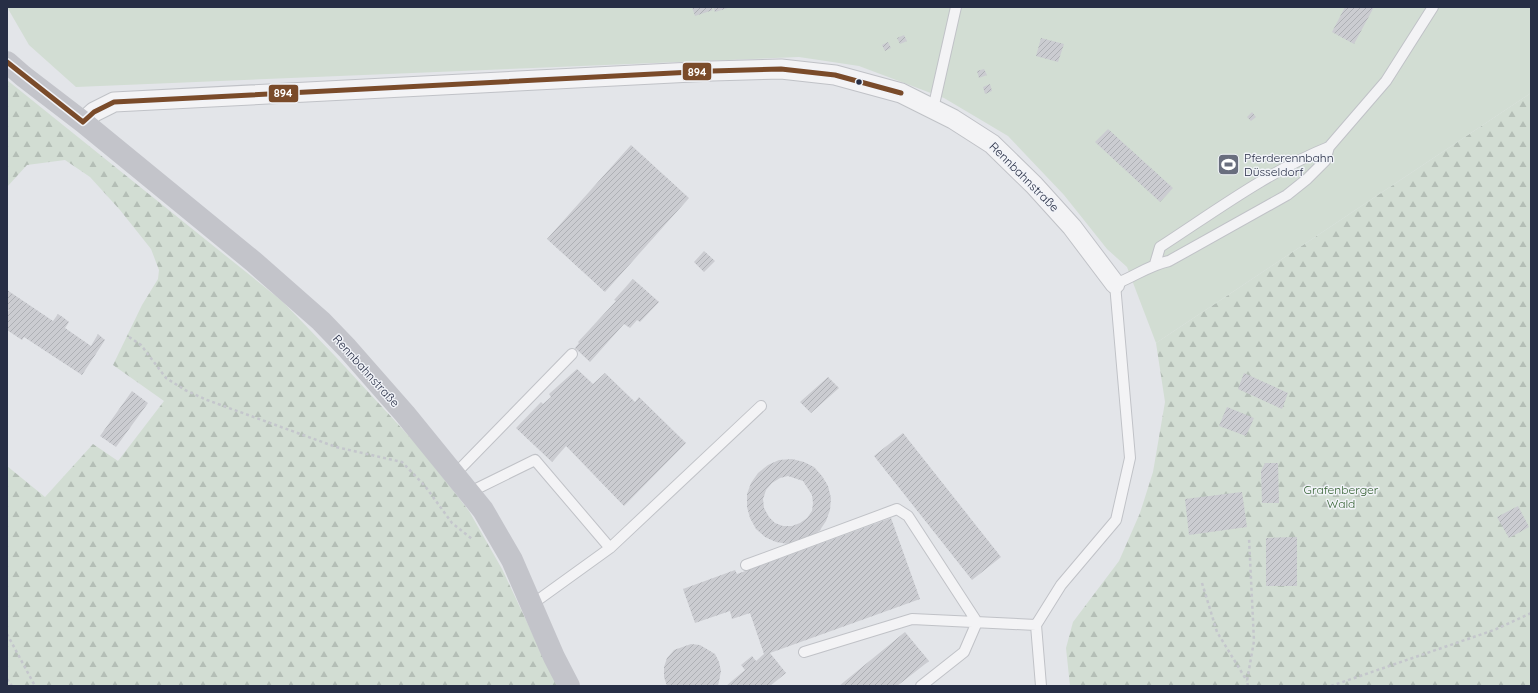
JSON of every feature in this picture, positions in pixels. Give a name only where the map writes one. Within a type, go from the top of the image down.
[{"type":"street","name":"Rennbahnstraße","points":[[7,62],[22,76],[83,122],[254,262],[321,321],[405,414],[470,492],[500,536],[569,686]]},
{"type":"street","name":"Rennbahnstraße","points":[[83,122],[94,112],[114,102],[712,70],[781,69],[835,74],[900,93],[933,109],[992,144],[1072,227],[1115,284]]},
{"type":"lane","points":[[933,109],[956,7]]},
{"type":"lane","points":[[1040,686],[1036,625],[1061,584],[1116,520],[1130,458],[1115,284],[1132,278],[1155,264],[1169,261],[1287,195],[1307,179],[1325,161],[1329,147],[1386,81],[1433,7]]},
{"type":"lane","points":[[1155,264],[1160,247],[1275,174],[1306,156],[1329,147]]},
{"type":"lane","points":[[455,474],[572,354]]},
{"type":"lane","points":[[531,605],[610,548],[761,406]]},
{"type":"lane","points":[[470,492],[534,460],[610,548]]},
{"type":"lane","points":[[746,565],[897,509],[908,516],[977,622]]},
{"type":"lane","points":[[804,652],[912,619],[1036,625]]},
{"type":"lane","points":[[921,686],[964,652],[977,622]]},
{"type":"path","points":[[129,337],[142,345],[166,378],[185,390],[207,400],[336,446],[402,462],[424,486],[452,523],[474,541]]},
{"type":"path","points":[[1247,681],[1254,641],[1249,538]]},
{"type":"path","points":[[1202,584],[1217,632],[1247,681],[1248,686]]},
{"type":"path","points":[[1331,686],[1494,630],[1531,613]]},
{"type":"path","points":[[7,634],[34,686]]},
{"type":"path","points":[[7,679],[12,686]]},
{"type":"green space","name":"Pferderennbahn Düsseldorf","points":[[7,7],[1531,7],[1531,93],[1156,343],[1127,267],[1107,249],[1064,195],[1008,136],[944,98],[859,66],[799,57],[76,87],[29,45]]},
{"type":"green space","points":[[7,80],[282,301],[419,447],[469,511],[502,569],[557,686],[7,686],[7,466],[45,497],[93,444],[118,461],[164,401],[113,365],[142,305],[158,279],[159,270],[151,249],[120,210],[90,177],[65,160],[27,165],[7,187]]},
{"type":"green space","name":"Grafenberger Wald","points":[[1531,93],[1531,686],[1070,686],[1066,648],[1073,622],[1119,561],[1140,513],[1153,472],[1165,402],[1156,343]]},
{"type":"building","points":[[692,7],[711,7],[713,10],[695,16]]},
{"type":"building","points":[[713,7],[731,7],[715,12]]},
{"type":"building","points":[[1345,7],[1374,7],[1354,44],[1332,32]]},
{"type":"building","points":[[904,35],[907,41],[900,44],[897,38]]},
{"type":"building","points":[[1041,38],[1064,44],[1058,62],[1036,56]]},
{"type":"building","points":[[888,42],[891,48],[885,51],[882,45]]},
{"type":"building","points":[[984,69],[987,75],[979,78],[977,71]]},
{"type":"building","points":[[990,84],[992,91],[985,94],[983,87]]},
{"type":"building","points":[[1252,112],[1256,117],[1251,121],[1247,117]]},
{"type":"building","points":[[1108,129],[1173,188],[1160,202],[1095,142]]},
{"type":"building","points":[[631,145],[689,198],[605,292],[547,239]]},
{"type":"building","points":[[704,251],[715,261],[704,272],[694,262]]},
{"type":"building","points":[[633,279],[659,302],[640,322],[637,320],[630,328],[624,324],[590,362],[575,348],[579,343],[578,342],[616,301],[614,300]]},
{"type":"building","points":[[7,290],[53,321],[58,314],[64,318],[69,322],[65,328],[91,346],[98,334],[105,340],[82,375],[24,337],[22,340],[7,330],[7,313],[9,310],[7,308]]},
{"type":"building","points":[[577,369],[593,384],[605,373],[635,402],[639,397],[686,443],[624,506],[566,446],[552,462],[516,428],[541,402],[543,404],[551,397],[549,394]]},
{"type":"building","points":[[1244,373],[1288,393],[1282,409],[1238,389]]},
{"type":"building","points":[[828,377],[839,388],[811,413],[800,402]]},
{"type":"building","points":[[132,391],[148,403],[116,447],[100,436]]},
{"type":"building","points":[[1227,407],[1254,418],[1246,436],[1219,426]]},
{"type":"building","points":[[903,433],[1001,557],[972,580],[874,456]]},
{"type":"building","points":[[792,459],[804,462],[814,467],[828,486],[831,498],[830,510],[826,521],[820,530],[810,538],[788,544],[776,542],[765,537],[756,529],[750,518],[747,507],[747,494],[751,483],[758,473],[768,465],[779,460]],"holes":[[[788,476],[803,481],[812,495],[812,511],[807,518],[792,526],[783,526],[775,523],[769,517],[764,508],[763,499],[766,490],[772,483],[780,478]]]},
{"type":"building","points":[[1265,463],[1278,463],[1279,503],[1262,503],[1261,471]]},
{"type":"building","points":[[1242,492],[1247,527],[1189,535],[1185,499]]},
{"type":"building","points":[[1518,506],[1529,527],[1509,538],[1497,517]]},
{"type":"building","points":[[891,518],[920,599],[770,653],[786,673],[770,686],[726,686],[745,670],[741,665],[752,656],[756,661],[764,654],[750,613],[732,619],[730,611],[695,623],[683,589],[735,570],[737,574]]},
{"type":"building","points":[[1297,537],[1297,586],[1266,586],[1266,538]]},
{"type":"building","points":[[905,632],[929,661],[897,686],[839,686]]},
{"type":"building","points":[[691,644],[700,645],[715,654],[721,671],[718,686],[667,686],[664,677],[664,667],[667,658],[674,650]]},
{"type":"transit line","name":"894","points":[[7,62],[83,122]]},
{"type":"transit line","name":"894","points":[[83,122],[94,112],[114,102],[712,71],[781,69],[835,75],[901,93]]},
{"type":"place","name":"Pferderennbahn Düsseldorf","points":[[1229,165]]}]
